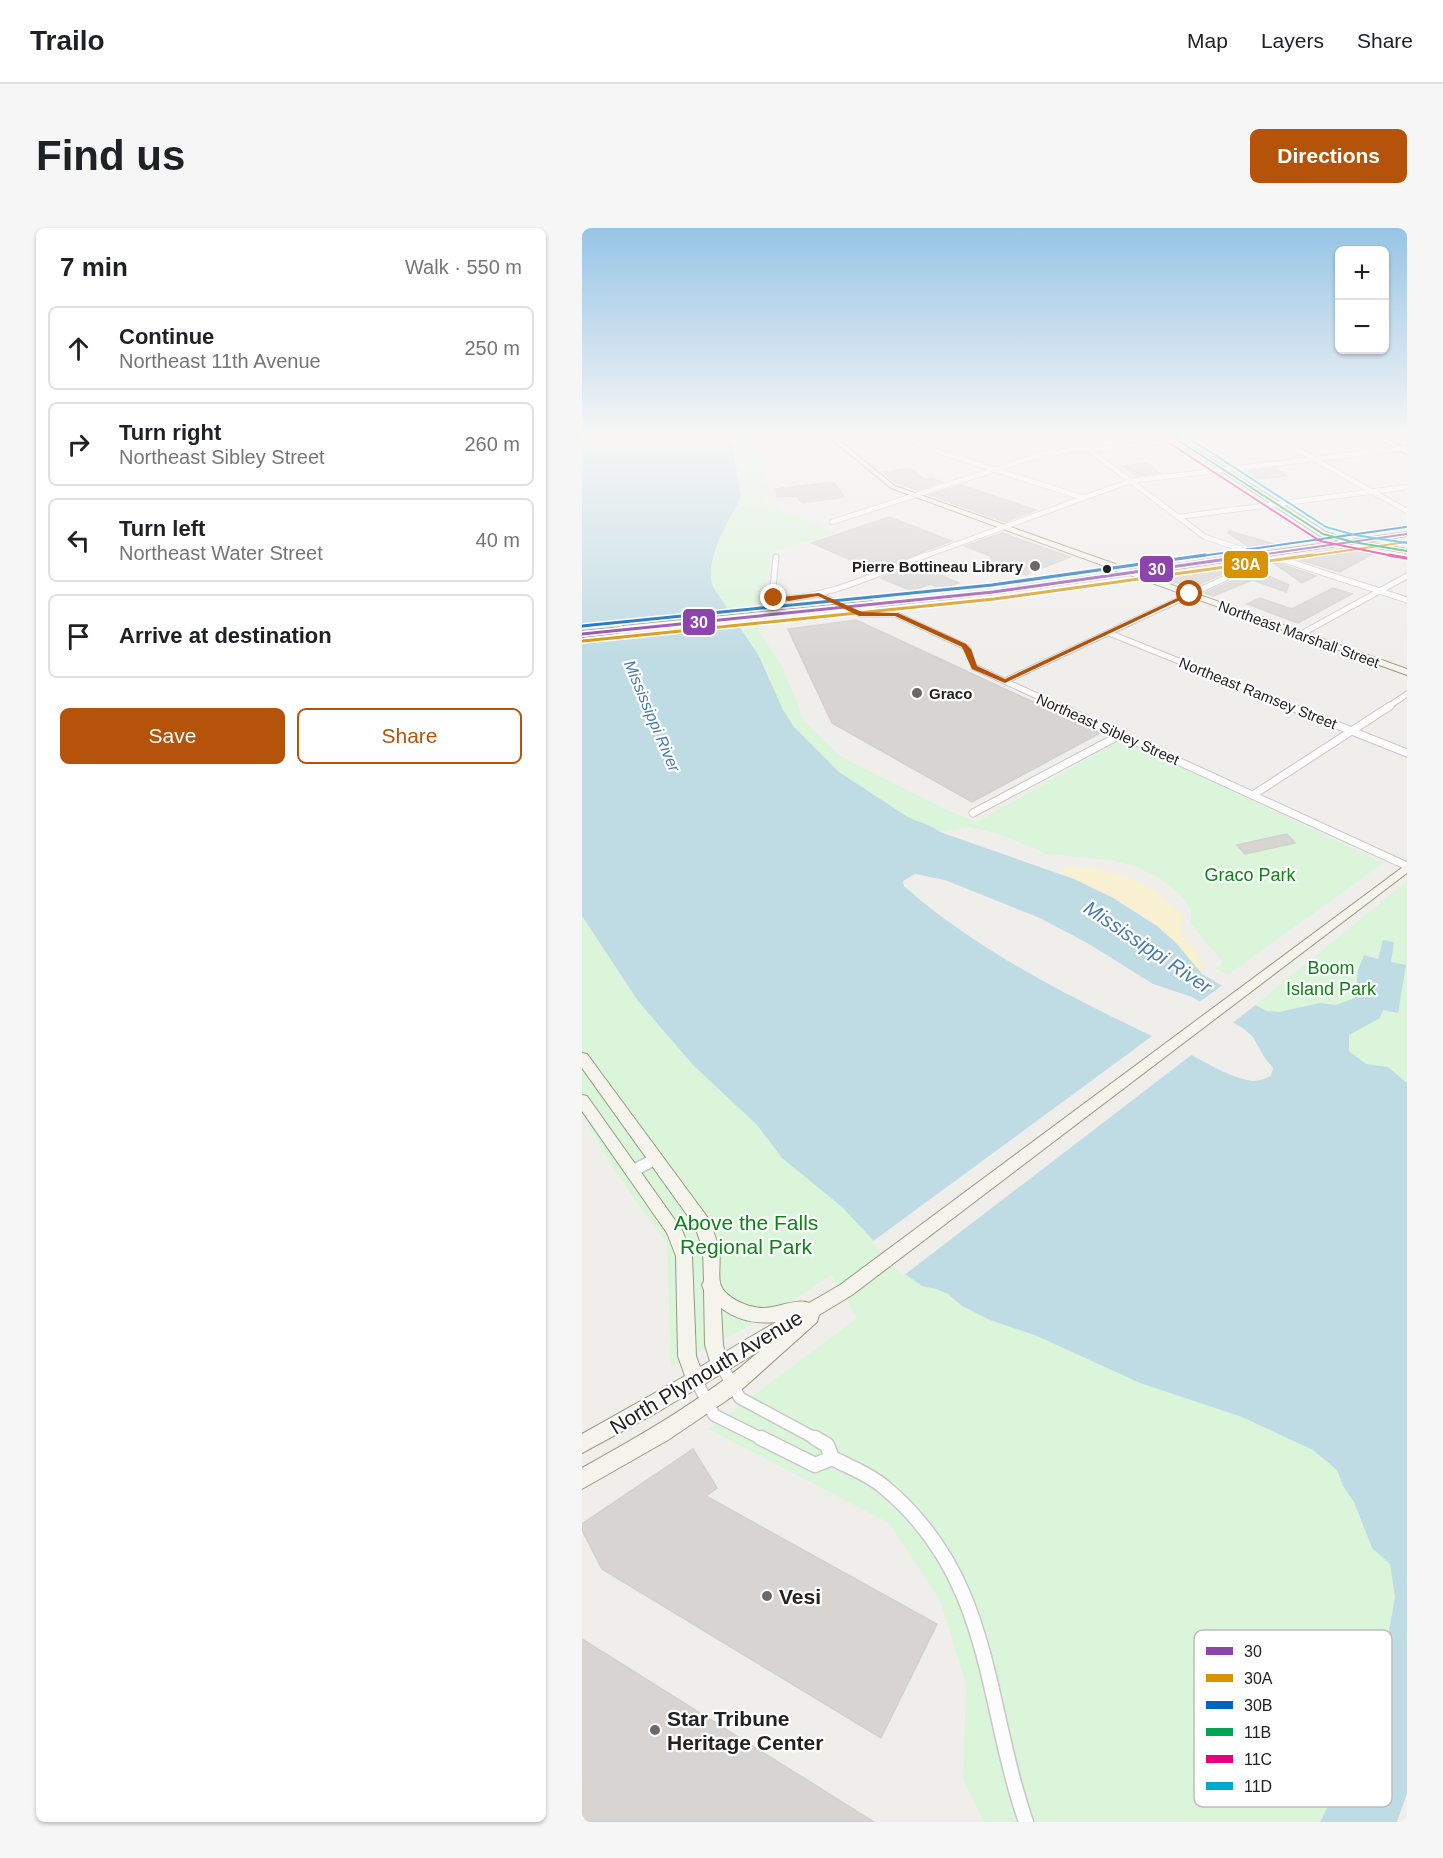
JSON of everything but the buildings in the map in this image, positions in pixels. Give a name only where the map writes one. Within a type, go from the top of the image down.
[{"type":"street","points":[[832,522],[864,511]]},
{"type":"street","name":"Northeast Marshall Street","points":[[959,511],[1407,672]]},
{"type":"street","points":[[776,557],[772,597],[783,599],[819,594],[1048,511]]},
{"type":"street","points":[[1171,511],[1205,537],[1241,549],[1252,556]]},
{"type":"street","points":[[1177,516],[1215,511]]},
{"type":"street","points":[[1288,511],[1323,534],[1353,542],[1407,551]]},
{"type":"street","points":[[1323,534],[1330,543],[1326,546]]},
{"type":"street","points":[[582,634],[993,592],[1407,534]]},
{"type":"street","points":[[1005,681],[1257,563],[1271,560],[1407,600]]},
{"type":"street","points":[[1301,634],[1407,576]]},
{"type":"street","points":[[1377,593],[1407,605]]},
{"type":"street","name":"Northeast Sibley Street","points":[[819,594],[861,614],[896,614],[964,646],[968,649],[974,667],[1407,867]]},
{"type":"street","name":"Northeast Ramsey Street","points":[[1109,633],[1407,753]]},
{"type":"street","points":[[1253,795],[1407,694]]},
{"type":"street","points":[[973,813],[1120,735]]},
{"type":"street","name":"North Plymouth Avenue","points":[[582,1479],[618,1460],[734,1386],[838,1294],[1407,867]]},
{"type":"street","points":[[582,1058],[702,1223],[711,1250],[710,1285],[714,1345],[720,1363],[740,1398],[827,1445],[832,1458],[883,1486],[925,1529],[957,1578],[981,1639],[1012,1786],[1026,1822]]},
{"type":"street","points":[[582,1100],[674,1230],[684,1256],[687,1356],[695,1378],[714,1415],[815,1465],[832,1458]]},
{"type":"street","points":[[633,1171],[655,1159]]},
{"type":"street","points":[[710,1285],[722,1300],[743,1312],[754,1315],[778,1316],[838,1294]]},
{"type":"street","name":"North Plymouth Avenue","points":[[582,1444],[649,1407],[838,1294]]},
{"type":"sand","points":[[1068,866],[1118,874],[1146,886],[1172,905],[1185,918],[1181,926],[1182,936],[1192,946],[1204,966],[1202,974],[1175,942],[1150,920],[1106,894],[1060,874]]},
{"type":"green space","name":"Graco Park","points":[[733,511],[783,511],[836,533],[773,552],[762,597],[768,602],[819,599],[821,603],[749,612],[783,668],[804,721],[840,756],[951,812],[977,822],[1123,739],[1383,863],[1229,974],[1213,968],[1220,966],[1222,961],[1191,924],[1191,910],[1179,893],[1159,878],[1135,866],[1109,860],[1047,854],[999,834],[970,827],[940,832],[908,817],[876,798],[843,774],[800,734],[780,704],[758,654],[719,601],[714,591],[710,572],[715,550]]},
{"type":"green space","name":"Boom Island Park","points":[[1407,881],[1407,1083],[1388,1067],[1366,1064],[1349,1051],[1349,1035],[1382,1009],[1397,1013],[1391,962],[1394,942],[1383,940],[1379,959],[1364,955],[1358,970],[1355,998],[1336,1005],[1320,1003],[1272,1013],[1254,1006]]},
{"type":"green space","name":"Above the Falls Regional Park","points":[[582,916],[638,1001],[693,1065],[757,1125],[782,1158],[842,1207],[921,1286],[948,1294],[962,1307],[990,1320],[1037,1336],[1140,1383],[1242,1417],[1313,1450],[1337,1470],[1343,1486],[1354,1501],[1372,1548],[1390,1564],[1395,1597],[1389,1630],[1194,1630],[1194,1807],[1328,1807],[1320,1822],[984,1822],[963,1779],[966,1684],[940,1600],[889,1523],[708,1429],[857,1318],[831,1275],[769,1316],[671,1366],[667,1244],[619,1177],[582,1116]]},
{"type":"water","name":"Mississippi River","points":[[582,511],[733,511],[714,553],[711,565],[713,587],[759,656],[783,710],[794,727],[839,772],[906,816],[940,832],[1074,879],[1113,898],[1157,926],[1176,943],[1202,974],[1266,1011],[1279,1012],[1320,1003],[1336,1005],[1355,998],[1358,970],[1364,955],[1378,959],[1383,940],[1394,942],[1391,962],[1406,965],[1398,1013],[1383,1010],[1380,1018],[1349,1035],[1349,1051],[1366,1064],[1388,1067],[1407,1083],[1407,1793],[1397,1822],[1320,1822],[1328,1807],[1392,1807],[1392,1630],[1389,1630],[1395,1597],[1390,1564],[1372,1548],[1354,1502],[1343,1486],[1337,1470],[1313,1450],[1242,1417],[1140,1383],[1037,1336],[990,1320],[962,1306],[948,1294],[922,1286],[905,1274],[842,1207],[782,1158],[757,1125],[693,1065],[638,1001],[582,916]],"holes":[[[915,874],[945,880],[1040,918],[1089,944],[1153,984],[1192,997],[1244,1029],[1253,1037],[1273,1068],[1271,1076],[1253,1081],[1235,1076],[1073,997],[966,934],[904,886],[903,881]]]},
{"type":"pier","points":[[733,614],[740,623],[582,639],[582,629]]},
{"type":"pier","points":[[1224,984],[1257,1004],[1231,1024],[1197,1004]]},
{"type":"pier","points":[[1155,1034],[1194,1053],[903,1276],[872,1242]]},
{"type":"transit line","name":"11C","points":[[1274,511],[1320,541],[1406,558]]},
{"type":"transit line","name":"11B","points":[[1288,511],[1323,534],[1353,542],[1407,551]]},
{"type":"transit line","name":"11D","points":[[1302,511],[1326,527],[1355,535],[1407,543]]},
{"type":"transit line","name":"30B","points":[[582,626],[992,585],[1406,527]]},
{"type":"transit line","name":"30","points":[[582,634],[993,592],[1407,534]]},
{"type":"transit line","name":"30A","points":[[583,641],[994,599],[1407,542]]},
{"type":"place","name":"Pierre Bottineau Library","points":[[1035,566]]},
{"type":"place","name":"Graco","points":[[917,693]]},
{"type":"place","name":"Vesi","points":[[767,1596]]},
{"type":"place","name":"Star Tribune Heritage Center","points":[[655,1730]]},
{"type":"route","points":[[774,598],[789,599],[819,594],[861,614],[896,614],[964,646],[968,649],[974,667],[1005,681],[1190,594]]}]
